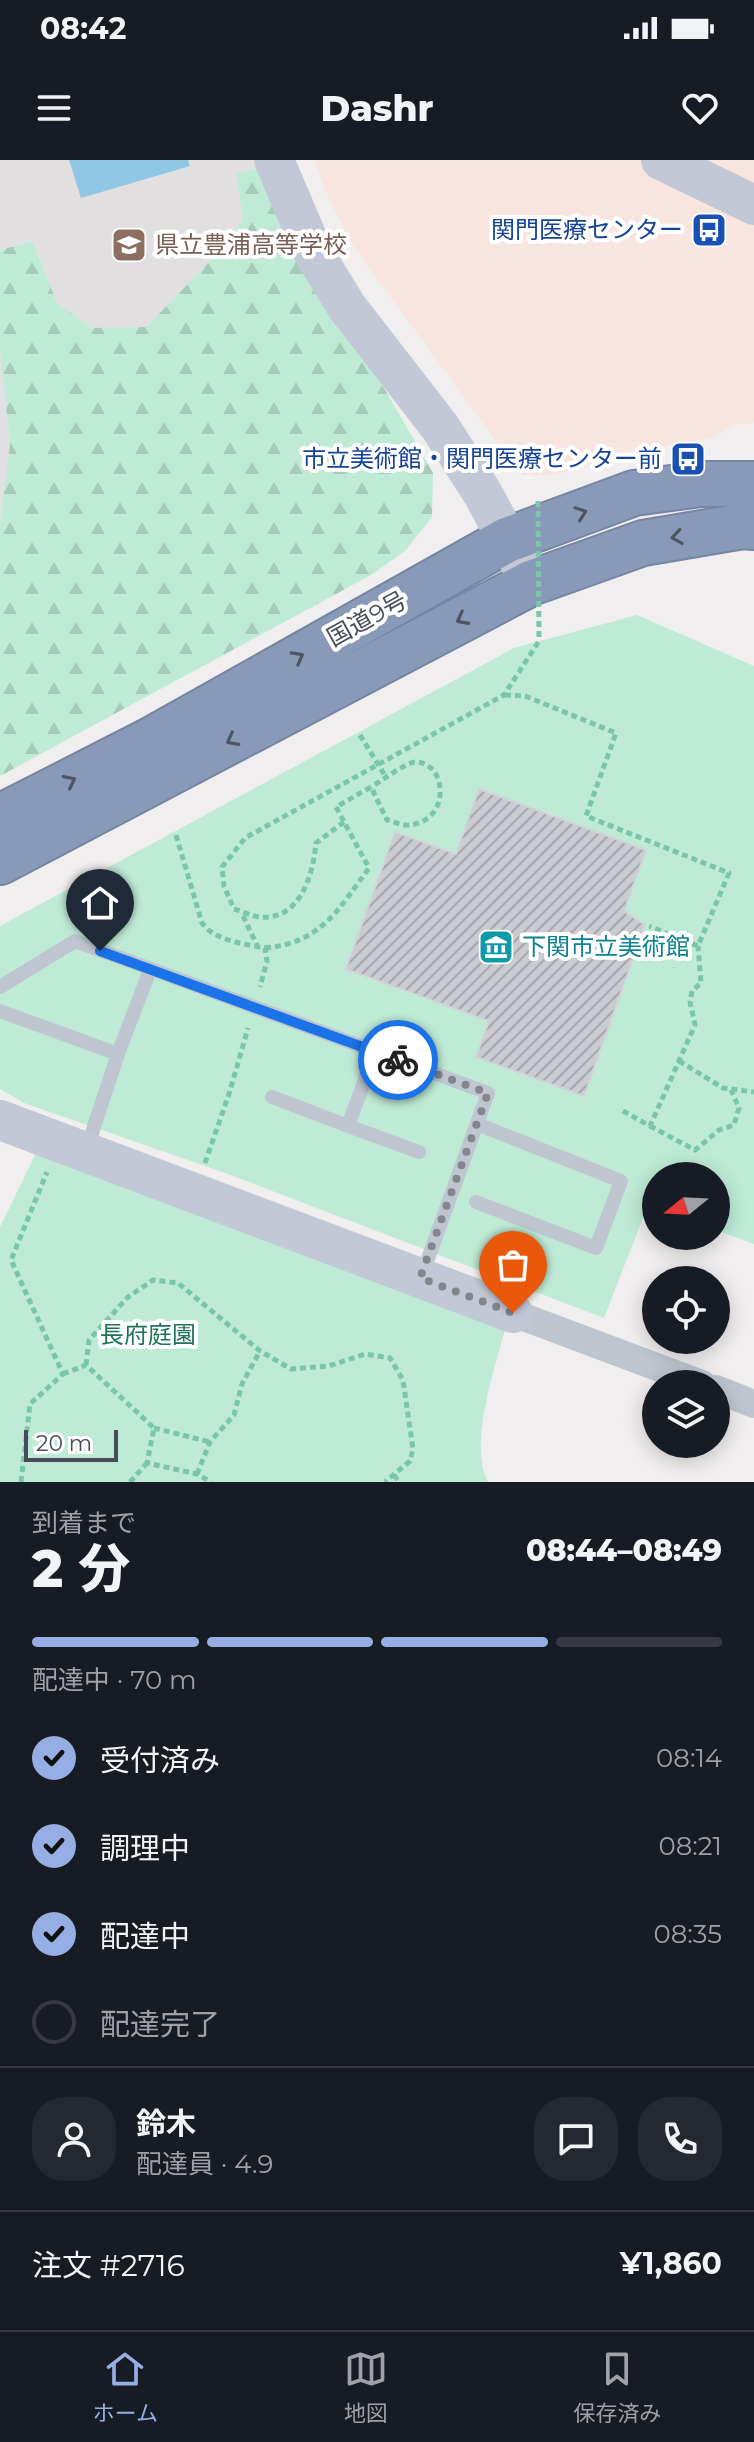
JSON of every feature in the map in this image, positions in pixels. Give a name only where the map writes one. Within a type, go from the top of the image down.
[{"type":"highway","name":"国道9号","points":[[0,817],[151,740],[507,540],[634,493],[701,484],[754,484]]},
{"type":"highway","name":"国道9号","points":[[0,862],[531,583],[643,543],[743,526],[754,527]]},
{"type":"street","points":[[274,160],[313,252],[347,307],[440,427],[483,494],[531,583]]},
{"type":"street","points":[[661,160],[754,205]]},
{"type":"street","points":[[0,1120],[665,1370]]},
{"type":"street","points":[[730,1395],[754,1404]]},
{"type":"lane","points":[[0,987],[75,941],[488,1093],[420,1278]]},
{"type":"lane","points":[[73,1147],[118,1054],[150,970]]},
{"type":"lane","points":[[0,1011],[118,1054]]},
{"type":"lane","points":[[348,1126],[375,1052]]},
{"type":"lane","points":[[272,1097],[419,1152]]},
{"type":"lane","points":[[476,1202],[596,1248],[621,1181],[477,1124]]},
{"type":"path","points":[[344,822],[316,843],[313,873],[304,892],[292,905],[275,914],[260,917],[234,909],[224,886],[222,867],[245,838],[504,695],[539,641],[538,501]]},
{"type":"path","points":[[504,695],[525,696],[616,733],[586,816],[729,873],[698,946],[701,983],[692,991],[690,1002],[695,1025],[650,1126]]},
{"type":"path","points":[[360,735],[387,779]]},
{"type":"path","points":[[265,948],[288,946],[322,929],[369,868],[336,807],[371,787],[387,779],[410,762],[420,763],[435,774],[441,789],[439,807],[427,819],[407,825],[387,820],[371,787]]},
{"type":"path","points":[[243,916],[257,946]]},
{"type":"path","points":[[649,926],[698,946]]},
{"type":"path","points":[[679,1061],[723,1088],[754,1092]]},
{"type":"path","points":[[623,1111],[695,1150],[719,1130],[734,1125],[739,1108],[731,1090]]},
{"type":"path","points":[[63,1374],[11,1260],[73,1147]]},
{"type":"path","points":[[86,1365],[89,1340],[128,1297],[153,1280],[178,1283],[260,1351],[291,1369],[329,1366],[365,1354],[390,1358],[403,1380],[413,1449],[410,1461],[385,1482]]},
{"type":"path","points":[[197,1474],[210,1442],[234,1415],[242,1384],[260,1351]]},
{"type":"path","points":[[21,1482],[30,1404],[63,1374],[86,1365]]},
{"type":"path","points":[[86,1365],[154,1428],[210,1442]]},
{"type":"path","points":[[130,1482],[147,1463],[154,1428]]},
{"type":"path","points":[[147,1463],[197,1474],[211,1482]]},
{"type":"path","points":[[394,1475],[399,1482]]},
{"type":"shaded area","name":"県立豊浦高等学校","points":[[0,160],[274,160],[243,219],[222,249],[146,327],[91,329],[57,303],[33,241],[0,250]]},
{"type":"shaded area","points":[[314,160],[754,160],[754,423],[737,424],[710,438],[626,452],[554,475],[521,475],[356,250],[330,202]]},
{"type":"shaded area","points":[[0,352],[10,444],[0,522]]},
{"type":"green space","points":[[260,167],[324,295],[387,393],[433,473],[432,517],[405,551],[371,575],[0,776],[0,522],[10,444],[0,352],[0,250],[33,241],[57,303],[91,328],[146,327],[222,249],[243,219],[236,174]]},
{"type":"green space","name":"下関市立美術館","points":[[637,615],[754,666],[754,1244],[730,1235],[730,1162],[642,1162],[642,1220],[604,1318],[225,1173],[24,1103],[0,1089],[0,926],[514,648]]},
{"type":"green space","name":"長府庭園","points":[[43,1139],[509,1316],[486,1400],[483,1423],[482,1465],[488,1482],[0,1482],[0,1227]]},
{"type":"water","points":[[69,160],[188,160],[190,166],[81,198]]},
{"type":"building","name":"下関市立美術館","points":[[479,789],[646,850],[624,911],[645,925],[584,1096],[476,1057],[489,1021],[346,969],[395,832],[456,854]]},
{"type":"way so far","points":[[398,1060],[488,1093],[420,1278],[513,1313]]},
{"type":"place","name":"関門医療センター","points":[[709,230]]},
{"type":"place","name":"県立豊浦高等学校","points":[[129,245]]},
{"type":"place","name":"市立美術館・関門医療センター前","points":[[688,459]]},
{"type":"place","name":"下関市立美術館","points":[[496,947]]},
{"type":"route","points":[[100,951],[398,1060]]}]
